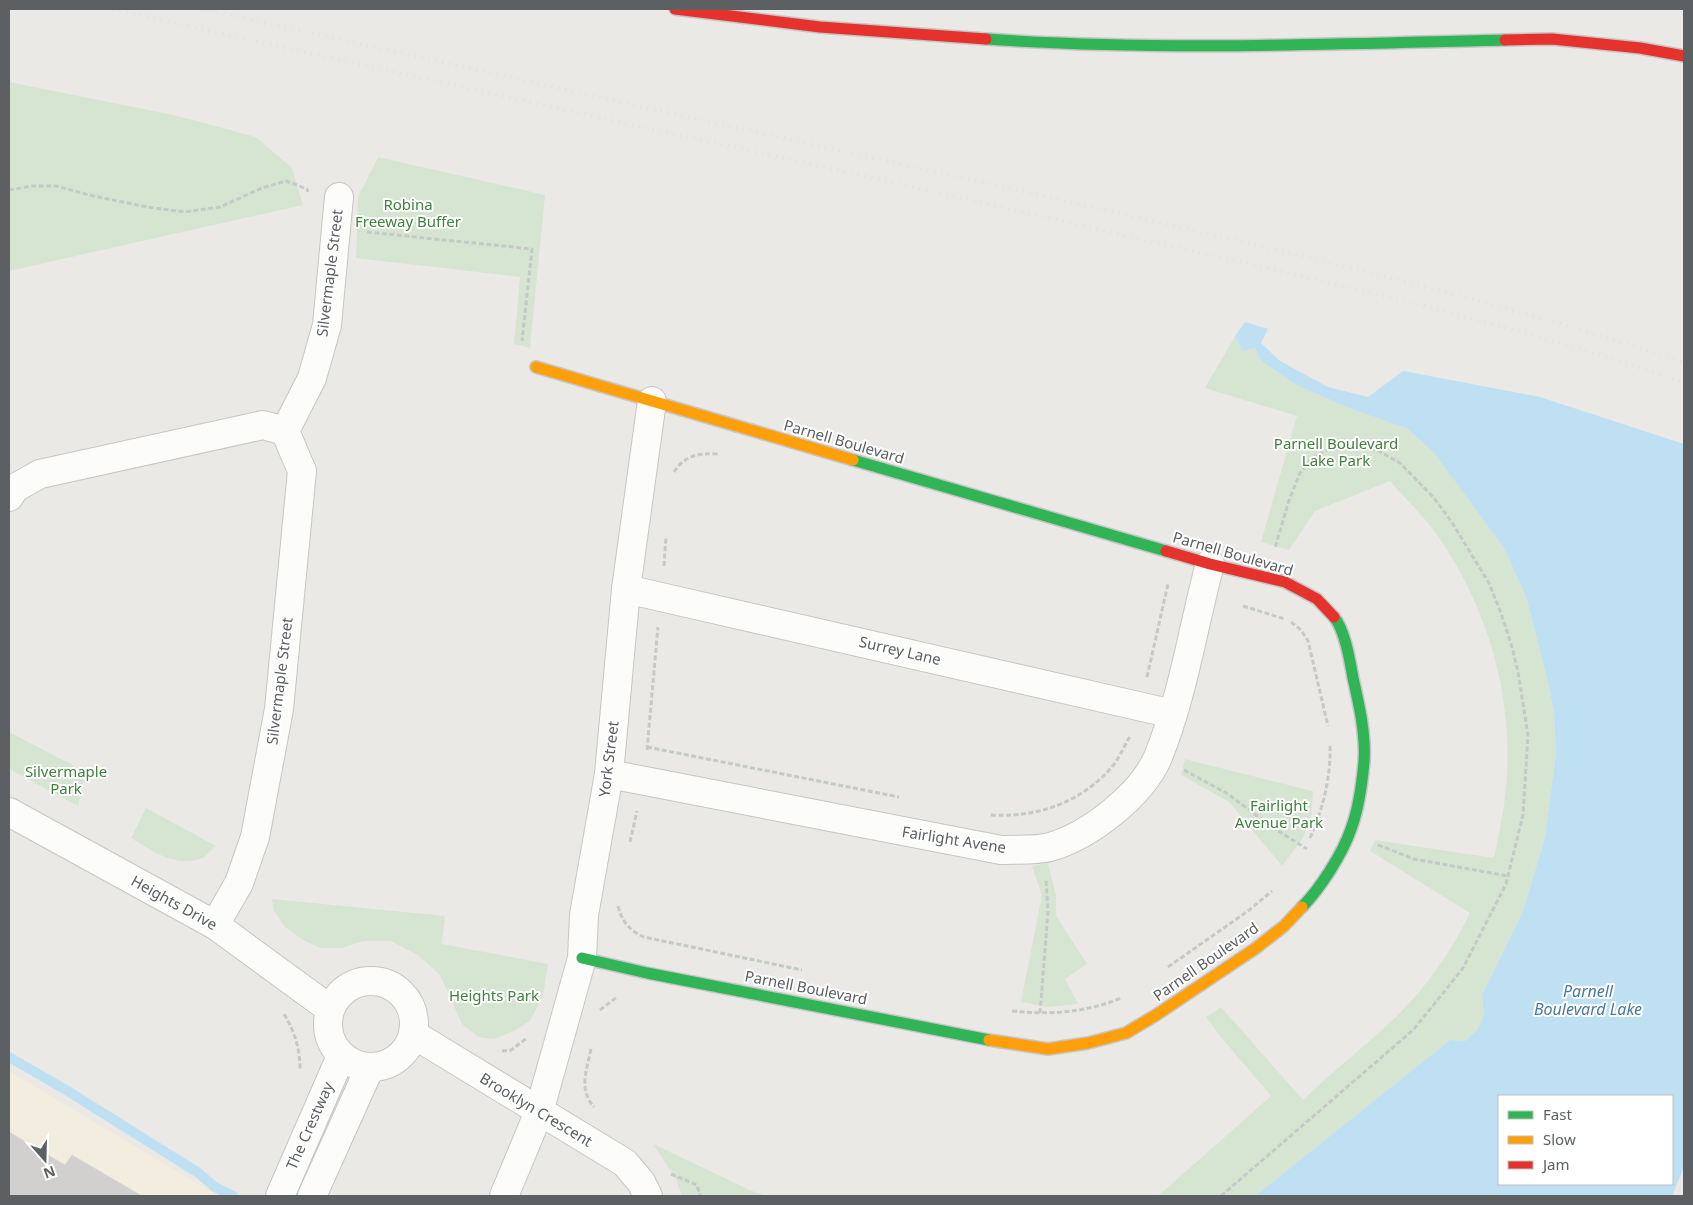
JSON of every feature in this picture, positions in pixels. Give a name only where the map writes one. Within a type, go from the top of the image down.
[{"type":"main road","points":[[675,9],[820,27],[991,39],[1139,45],[1266,46],[1552,39],[1640,48],[1684,56]]},
{"type":"main road","name":"Parnell Boulevard","points":[[536,367],[1210,564],[1285,582],[1317,599],[1338,622],[1349,656],[1360,712],[1364,760],[1360,794],[1349,834],[1323,881],[1308,901],[1284,926],[1256,948],[1126,1033],[1088,1043],[1048,1049],[1017,1045],[647,973],[582,958]]},
{"type":"street","name":"Silvermaple Street","points":[[215,925],[239,883],[255,837],[279,709],[302,472],[285,431],[312,378],[327,325],[339,197]]},
{"type":"street","name":"York Street","points":[[504,1196],[539,1112],[582,958],[584,915],[610,774],[626,589],[652,402]]},
{"type":"street","points":[[9,497],[15,488],[40,474],[263,425],[285,431]]},
{"type":"street","name":"Fairlight Avene","points":[[610,774],[1001,850],[1048,847],[1075,838],[1109,815],[1136,791],[1158,758],[1173,714],[1210,564]]},
{"type":"street","name":"Surrey Lane","points":[[626,589],[1173,714]]},
{"type":"street","name":"Heights Drive","points":[[9,812],[215,925],[330,1009]]},
{"type":"street","points":[[362,981],[376,981],[390,985],[402,994],[410,1006],[414,1020],[413,1034],[407,1048],[397,1058],[384,1065],[370,1067],[356,1065],[341,1056],[331,1042],[327,1026],[330,1009],[337,996],[348,987],[362,981]]},
{"type":"street","name":"Brooklyn Crescent","points":[[413,1034],[625,1163],[641,1182],[648,1196]]},
{"type":"street","name":"The Crestway","points":[[280,1196],[341,1056]]},
{"type":"street","name":"The Crestway","points":[[312,1196],[370,1067]]},
{"type":"path","points":[[9,190],[32,186],[56,186],[89,196],[185,212],[220,207],[262,188],[286,181],[307,189],[312,197]]},
{"type":"path","points":[[367,232],[532,249],[520,362],[536,367]]},
{"type":"path","points":[[1221,1196],[1413,1030],[1463,968],[1506,884],[1523,815],[1528,735],[1512,647],[1502,612],[1489,583],[1451,521],[1434,498],[1400,463],[1377,450],[1355,448],[1329,449],[1311,459],[1300,473],[1289,500],[1273,555]]},
{"type":"path","points":[[672,478],[680,463],[691,456],[705,453],[725,456]]},
{"type":"path","points":[[646,756],[667,530]]},
{"type":"path","points":[[991,815],[1023,815],[1067,802],[1081,794],[1104,775],[1122,752],[1134,729],[1168,584],[1159,581]]},
{"type":"path","points":[[1240,605],[1282,618],[1301,630],[1308,641],[1312,653],[1329,729]]},
{"type":"path","points":[[1305,848],[1320,814],[1327,785],[1330,763],[1329,739]]},
{"type":"path","points":[[647,747],[905,798]]},
{"type":"path","points":[[1177,766],[1228,794],[1272,827],[1313,852]]},
{"type":"path","points":[[628,851],[638,806]]},
{"type":"path","points":[[1349,834],[1414,859],[1508,876]]},
{"type":"path","points":[[1040,1013],[1048,912],[1045,877]]},
{"type":"path","points":[[1167,968],[1248,911],[1276,888]]},
{"type":"path","points":[[618,901],[620,916],[626,925],[634,933],[644,937],[811,971]]},
{"type":"path","points":[[1007,1010],[1040,1013],[1083,1010],[1102,1005],[1127,994]]},
{"type":"path","points":[[596,1014],[615,998],[621,996]]},
{"type":"path","points":[[281,1010],[290,1024],[297,1042],[300,1056],[300,1074]]},
{"type":"path","points":[[501,1052],[511,1050],[520,1045],[532,1032]]},
{"type":"path","points":[[591,1046],[584,1087],[587,1099],[600,1114]]},
{"type":"path","points":[[665,1171],[697,1185],[700,1196]]},
{"type":"shaded area","points":[[9,1071],[19,1077],[218,1196],[9,1196]]},
{"type":"green space","points":[[9,82],[178,116],[256,137],[292,168],[303,205],[9,271]]},
{"type":"green space","name":"Robina Freeway Buffer","points":[[378,157],[545,195],[530,348],[514,344],[520,277],[356,258],[358,197]]},
{"type":"green space","name":"Parnell Boulevard Lake Park","points":[[1235,336],[1242,351],[1255,348],[1298,386],[1354,410],[1408,429],[1434,453],[1504,548],[1526,597],[1547,678],[1554,714],[1556,753],[1545,837],[1523,911],[1482,995],[1484,1015],[1477,1030],[1465,1041],[1450,1040],[1255,1196],[1158,1196],[1271,1096],[1206,1017],[1221,1007],[1303,1100],[1411,1002],[1439,966],[1456,940],[1470,913],[1370,851],[1375,840],[1494,858],[1503,814],[1506,787],[1506,721],[1502,689],[1485,626],[1457,567],[1440,539],[1390,481],[1315,511],[1289,550],[1261,542],[1297,416],[1205,388]]},
{"type":"green space","name":"Silvermaple Park","points":[[9,732],[86,772],[78,806],[9,769]]},
{"type":"green space","name":"Fairlight Avenue Park","points":[[1185,759],[1313,791],[1311,817],[1303,838],[1282,866],[1229,802],[1181,775]]},
{"type":"green space","name":"Silvermaple Park","points":[[146,808],[216,846],[204,857],[194,860],[175,860],[156,853],[131,838]]},
{"type":"green space","points":[[1048,863],[1056,895],[1056,916],[1087,964],[1065,979],[1078,1004],[1047,1007],[1021,1002],[1042,895],[1032,866]]},
{"type":"green space","name":"Heights Park","points":[[272,899],[445,916],[442,944],[548,964],[543,996],[530,1021],[514,1031],[494,1039],[478,1037],[462,1024],[440,975],[418,955],[391,941],[363,941],[342,948],[320,948],[303,940],[285,927],[274,911]]},
{"type":"green space","points":[[653,1144],[752,1191],[767,1196],[682,1196],[676,1179]]},
{"type":"water","name":"Parnell Boulevard Lake","points":[[1245,322],[1268,329],[1261,343],[1280,361],[1328,387],[1368,397],[1403,371],[1540,397],[1684,444],[1684,1167],[1672,1196],[1255,1196],[1450,1040],[1465,1041],[1477,1030],[1484,1015],[1482,995],[1523,911],[1545,837],[1556,753],[1554,714],[1547,678],[1526,597],[1504,548],[1434,453],[1408,429],[1354,410],[1298,386],[1262,361],[1255,348],[1242,351],[1235,336]]},
{"type":"building","points":[[9,1132],[65,1165],[72,1155],[142,1196],[9,1196]]},
{"type":"waterway","points":[[9,1057],[66,1090],[197,1172],[215,1187],[233,1196]]},
{"type":"railway","points":[[113,9],[966,199],[1313,279],[1537,336],[1684,382]]},
{"type":"railway","points":[[203,9],[1241,241],[1508,309],[1684,362]]},
{"type":"traffic: fast","points":[[986,39],[1051,43],[1181,46],[1505,40]]},
{"type":"traffic: fast","points":[[853,460],[1166,551]]},
{"type":"traffic: fast","points":[[1302,907],[1316,891],[1330,870],[1347,839],[1358,804],[1363,770],[1364,741],[1360,709],[1346,646],[1334,617]]},
{"type":"traffic: fast","points":[[582,958],[647,973],[989,1040]]},
{"type":"traffic: slow","points":[[536,367],[853,460]]},
{"type":"traffic: slow","points":[[989,1040],[1048,1049],[1088,1043],[1126,1033],[1256,948],[1284,926],[1302,907]]},
{"type":"traffic: jam","points":[[675,9],[820,27],[986,39]]},
{"type":"traffic: jam","points":[[1505,40],[1552,39],[1640,48],[1684,56]]},
{"type":"traffic: jam","points":[[1166,551],[1285,582],[1317,599],[1334,617]]}]
